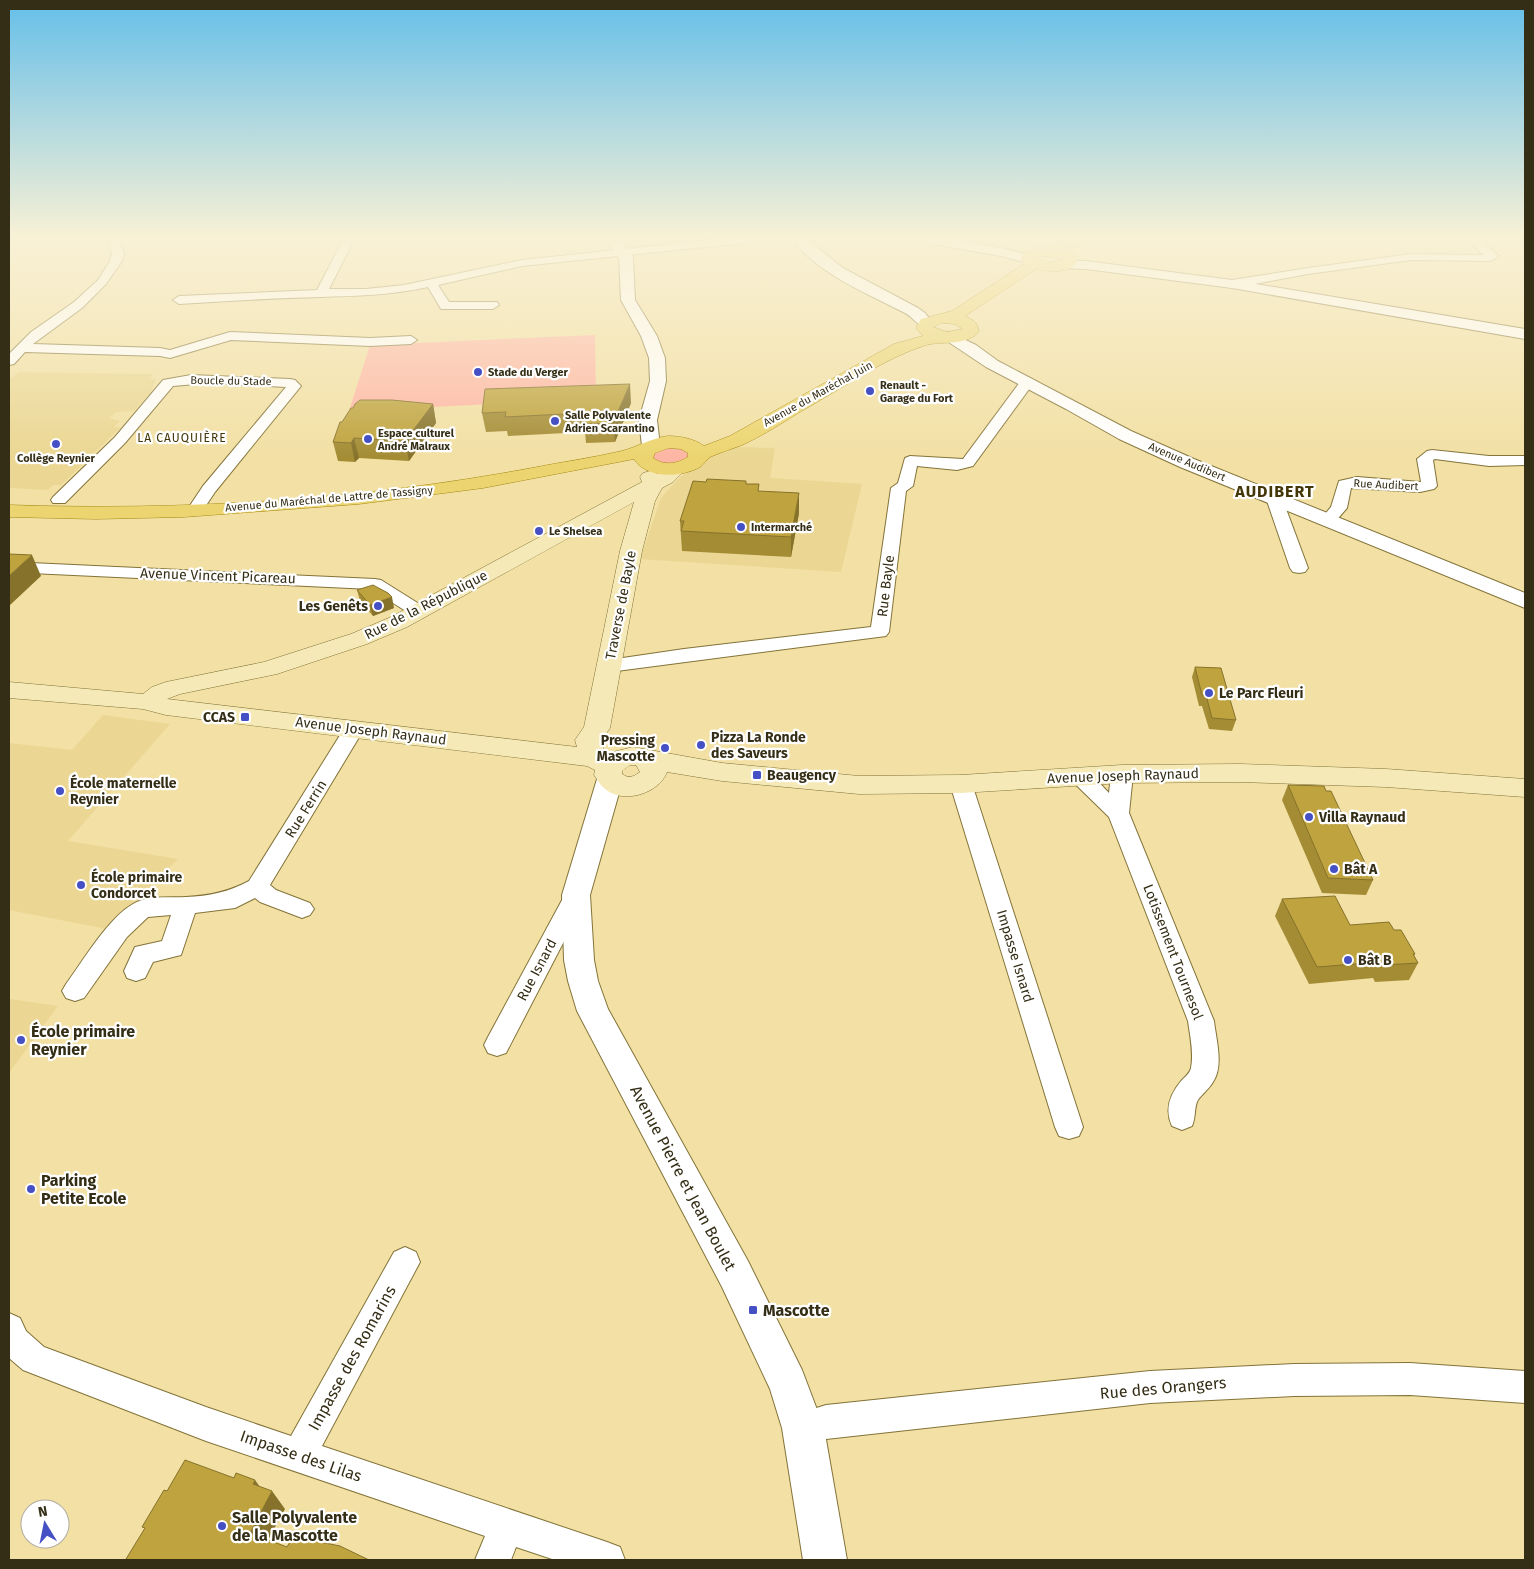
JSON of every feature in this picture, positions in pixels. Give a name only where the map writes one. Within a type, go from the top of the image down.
[{"type":"main road","name":"Avenue du Maréchal Juin","points":[[661,454],[737,440],[900,348],[932,324],[962,311]]},
{"type":"main road","points":[[932,324],[968,334],[969,317],[977,311]]},
{"type":"main road","points":[[661,454],[694,462],[676,468],[666,478],[661,454]]},
{"type":"main road","name":"Avenue du Maréchal de Lattre de Tassigny","points":[[9,511],[55,513],[198,504],[277,506],[416,493],[516,478],[619,457],[661,454]]},
{"type":"main road","name":"Avenue du Maréchal de Lattre de Tassigny","points":[[9,519],[42,521],[106,520],[257,514],[419,498],[486,488],[661,454]]},
{"type":"main road","name":"Rue de la République","points":[[150,702],[152,698],[162,691],[268,669],[315,656],[359,639],[418,611],[602,510],[661,454]]},
{"type":"main road","name":"Traverse de Bayle","points":[[626,769],[597,728],[630,551],[661,454]]},
{"type":"main road","points":[[9,690],[150,702]]},
{"type":"main road","name":"Avenue Joseph Raynaud","points":[[150,702],[154,705],[166,707],[354,729],[626,769],[722,772],[859,785],[961,784],[1122,774],[1267,773],[1386,778],[1525,788]]},
{"type":"street","points":[[9,361],[44,328],[69,311]]},
{"type":"street","points":[[635,311],[649,336],[657,358],[658,381],[648,420],[661,454]]},
{"type":"street","points":[[908,311],[932,324]]},
{"type":"street","points":[[1392,311],[1525,334]]},
{"type":"street","name":"Avenue Audibert","points":[[968,334],[992,364],[1028,381],[1125,435],[1187,463],[1525,600]]},
{"type":"street","points":[[24,348],[160,352],[170,354],[230,336],[370,342],[411,340]]},
{"type":"street","points":[[170,354],[173,358],[164,374],[173,381]]},
{"type":"street","name":"Boucle du Stade","points":[[59,500],[118,442],[168,383],[173,381],[290,383],[294,386],[198,504]]},
{"type":"street","name":"Rue Bayle","points":[[610,666],[684,655],[880,632],[899,488],[905,486],[910,461],[958,465],[968,463],[1028,381]]},
{"type":"street","name":"Rue Audibert","points":[[1328,520],[1338,508],[1344,484],[1356,482],[1429,486],[1425,460],[1432,454],[1489,461],[1525,461]]},
{"type":"street","points":[[1274,498],[1299,568]]},
{"type":"street","name":"Avenue Vincent Picareau","points":[[9,567],[375,584],[418,611]]},
{"type":"street","name":"Rue Ferrin","points":[[75,991],[118,931],[141,910],[162,906],[186,906],[236,899],[257,887],[354,729]]},
{"type":"street","name":"Avenue Pierre et Jean Boulet","points":[[626,769],[624,794],[599,819],[576,894],[579,960],[583,981],[593,1011],[749,1303],[788,1384],[803,1428],[818,1552]]},
{"type":"street","name":"Lotissement Tournesol","points":[[1118,813],[1122,774]]},
{"type":"street","name":"Lotissement Tournesol","points":[[1078,776],[1118,813],[1201,1021],[1206,1052],[1204,1074],[1183,1098],[1182,1118]]},
{"type":"street","name":"Impasse Isnard","points":[[961,784],[1069,1127]]},
{"type":"street","points":[[257,887],[268,896],[302,909]]},
{"type":"street","name":"Rue Isnard","points":[[497,1045],[576,894]]},
{"type":"street","points":[[136,971],[144,954],[172,948],[186,906]]},
{"type":"street","name":"Impasse des Romarins","points":[[299,1455],[405,1262]]},
{"type":"street","name":"Impasse des Lilas","points":[[9,1329],[15,1342],[34,1359],[206,1424],[607,1560]]},
{"type":"street","name":"Rue des Orangers","points":[[803,1428],[826,1422],[1150,1387],[1294,1380],[1410,1379],[1525,1387]]},
{"type":"street","points":[[493,1560],[507,1525]]},
{"type":"shaded area","name":"Stade du Verger","points":[[595,335],[596,399],[349,411],[370,345]]},
{"type":"shaded area","name":"Collège Reynier","points":[[19,372],[153,374],[150,379],[156,379],[151,392],[134,411],[116,412],[109,418],[120,421],[114,427],[121,427],[61,485],[53,485],[48,490],[9,488],[9,380]]},
{"type":"shaded area","points":[[669,442],[699,455],[669,469],[643,453]]},
{"type":"shaded area","points":[[738,447],[775,448],[770,478],[862,484],[841,572],[640,559],[661,498],[679,478],[721,450]]},
{"type":"shaded area","points":[[103,715],[170,724],[68,841],[178,859],[107,929],[9,910],[9,743],[72,750]]},
{"type":"shaded area","name":"École primaire Reynier","points":[[9,999],[58,1006],[9,1073]]},
{"type":"building","points":[[630,384],[613,423],[584,424],[584,413],[505,417],[506,412],[482,413],[485,389]]},
{"type":"building","points":[[360,400],[392,400],[433,404],[405,441],[354,438],[351,443],[333,442],[340,422]]},
{"type":"building","points":[[707,479],[746,481],[746,484],[759,484],[758,491],[799,493],[791,537],[681,531],[684,521],[680,521],[693,481],[706,482]]},
{"type":"building","points":[[9,554],[32,555],[9,576]]},
{"type":"building","points":[[373,585],[392,597],[370,605],[357,590]]},
{"type":"building","points":[[1195,667],[1221,668],[1236,720],[1212,718],[1206,695],[1202,695]]},
{"type":"building","points":[[1288,785],[1324,786],[1326,791],[1331,791],[1373,880],[1328,878]]},
{"type":"building","points":[[1335,896],[1350,925],[1389,922],[1394,930],[1401,930],[1418,963],[1384,965],[1381,962],[1317,967],[1282,899]]},
{"type":"building","points":[[185,1460],[234,1478],[236,1473],[255,1480],[253,1484],[272,1491],[250,1533],[287,1547],[291,1540],[310,1540],[340,1546],[369,1560],[126,1559],[145,1528],[142,1527],[164,1490],[167,1491]]},
{"type":"place","name":"Stade du Verger","points":[[478,372]]},
{"type":"place","name":"Renault - Garage du Fort","points":[[870,391]]},
{"type":"place","name":"Salle Polyvalente Adrien Scarantino","points":[[555,421]]},
{"type":"place","name":"Espace culturel André Malraux","points":[[368,439]]},
{"type":"place","name":"Collège Reynier","points":[[56,444]]},
{"type":"place","name":"Intermarché","points":[[741,527]]},
{"type":"place","name":"Le Shelsea","points":[[539,531]]},
{"type":"place","name":"Les Genêts","points":[[378,606]]},
{"type":"place","name":"Le Parc Fleuri","points":[[1209,693]]},
{"type":"place","name":"CCAS","points":[[245,717]]},
{"type":"place","name":"Pizza La Ronde des Saveurs","points":[[701,745]]},
{"type":"place","name":"Pressing Mascotte","points":[[665,748]]},
{"type":"place","name":"Beaugency","points":[[757,775]]},
{"type":"place","name":"École maternelle Reynier","points":[[60,791]]},
{"type":"place","name":"Villa Raynaud","points":[[1309,817]]},
{"type":"place","name":"Bât A","points":[[1334,869]]},
{"type":"place","name":"École primaire Condorcet","points":[[81,885]]},
{"type":"place","name":"Bât B","points":[[1348,960]]},
{"type":"place","name":"École primaire Reynier","points":[[21,1040]]},
{"type":"place","name":"Parking Petite Ecole","points":[[31,1189]]},
{"type":"place","name":"Mascotte","points":[[753,1310]]},
{"type":"place","name":"Salle Polyvalente de la Mascotte","points":[[222,1526]]},
{"type":"district","name":"LA CAUQUIÈRE","points":[[182,438]]},
{"type":"district","name":"AUDIBERT","points":[[1275,491]]}]
